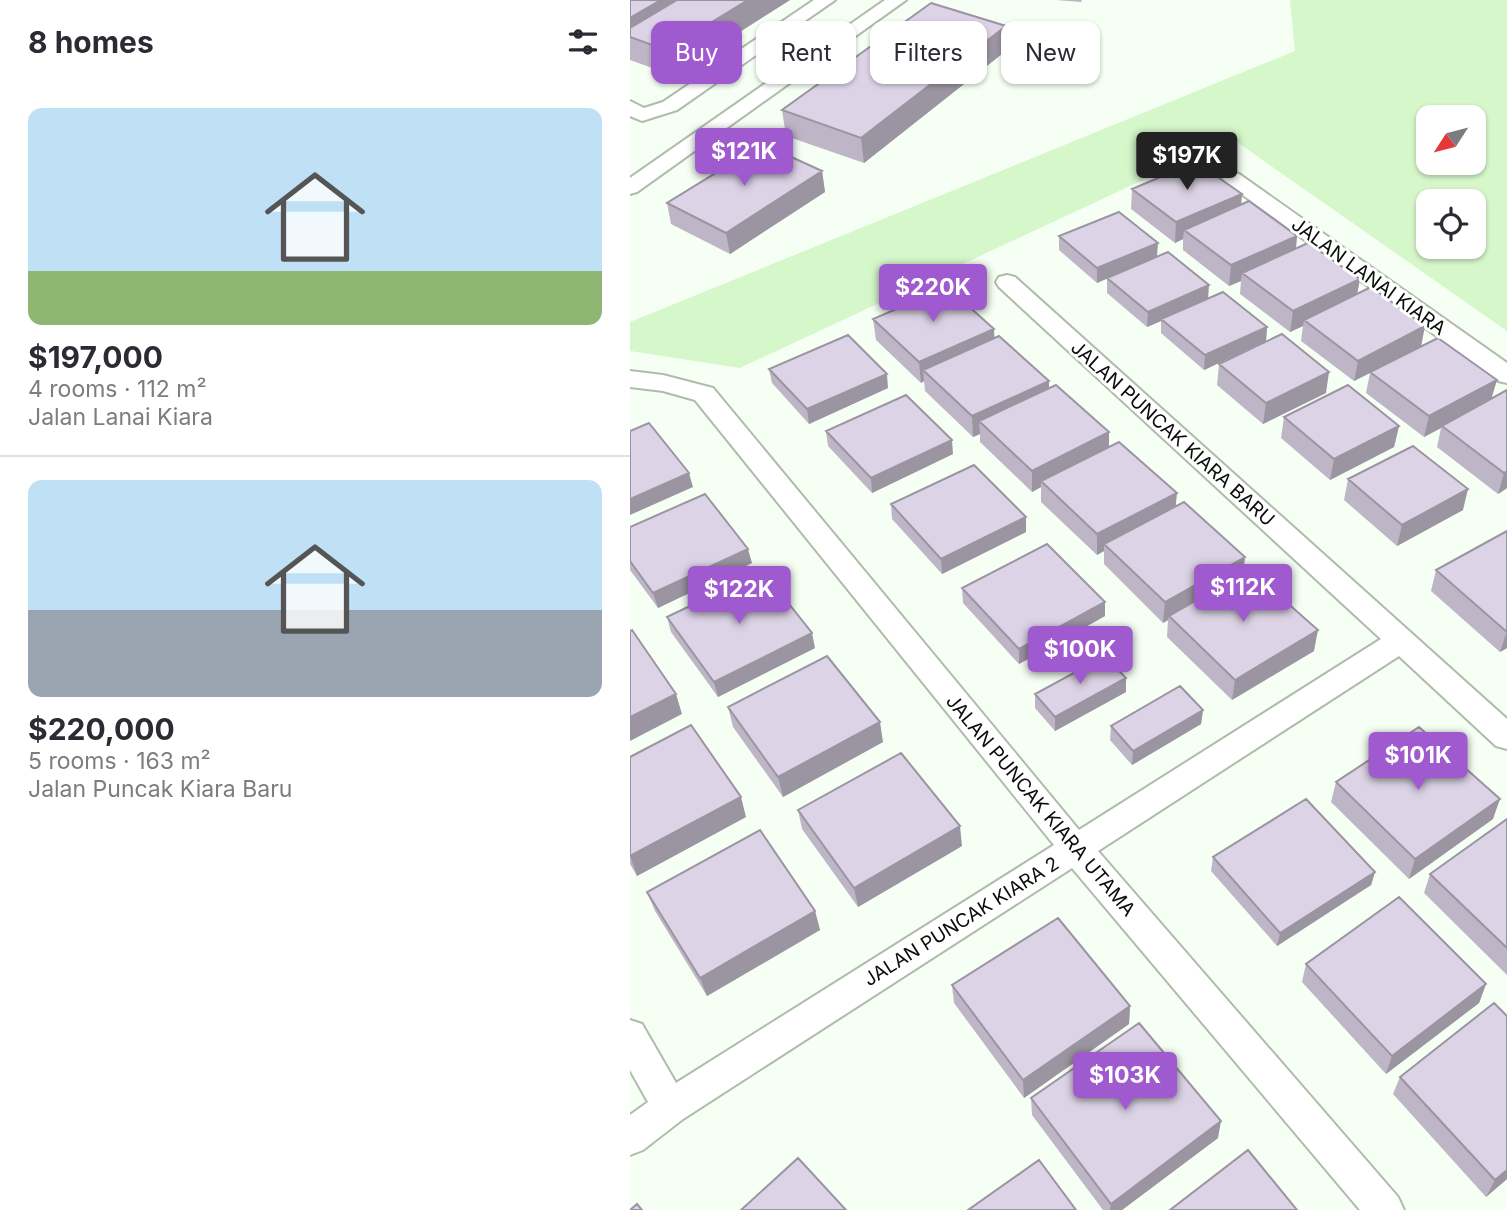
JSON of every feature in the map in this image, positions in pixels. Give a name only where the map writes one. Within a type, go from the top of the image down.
[{"type":"street","points":[[636,111],[670,106],[827,0]]},
{"type":"street","points":[[630,188],[897,0]]},
{"type":"street","name":"JALAN LANAI KIARA","points":[[1232,178],[1507,375]]},
{"type":"street","name":"JALAN PUNCAK KIARA BARU","points":[[1007,282],[1507,737]]},
{"type":"street","name":"JALAN PUNCAK KIARA UTAMA","points":[[630,379],[663,383],[704,394],[1075,849],[1385,1210]]},
{"type":"street","name":"JALAN PUNCAK KIARA 2","points":[[630,1137],[670,1107],[1401,641]]},
{"type":"street","points":[[630,1036],[670,1107]]},
{"type":"green space","points":[[1290,0],[1507,0],[1507,331],[1234,140],[1235,137],[740,368],[630,351],[630,322],[1295,51]]},
{"type":"building","points":[[630,0],[661,0],[630,18]]},
{"type":"building","points":[[677,0],[748,0],[714,21],[651,21],[651,45],[630,37],[630,28]]},
{"type":"building","points":[[931,3],[1001,24],[1001,30],[987,41],[987,21],[906,21]]},
{"type":"building","points":[[870,47],[870,84],[931,84],[861,138],[782,110],[818,84],[856,84],[856,57]]},
{"type":"building","points":[[763,144],[822,171],[726,233],[667,203]]},
{"type":"building","points":[[1196,162],[1242,194],[1176,222],[1132,189]]},
{"type":"building","points":[[1249,201],[1297,236],[1231,265],[1184,230]]},
{"type":"building","points":[[1119,212],[1158,243],[1097,268],[1059,236]]},
{"type":"building","points":[[1308,243],[1360,279],[1293,311],[1242,273]]},
{"type":"building","points":[[1168,252],[1209,285],[1148,312],[1107,278]]},
{"type":"building","points":[[947,287],[994,329],[919,362],[873,319]]},
{"type":"building","points":[[1371,287],[1425,326],[1358,361],[1304,320]]},
{"type":"building","points":[[1223,292],[1267,327],[1205,355],[1161,319]]},
{"type":"building","points":[[1282,334],[1329,372],[1266,403],[1219,364]]},
{"type":"building","points":[[848,335],[887,374],[807,409],[769,369]]},
{"type":"building","points":[[999,336],[1049,381],[972,416],[923,370]]},
{"type":"building","points":[[1438,338],[1497,380],[1429,416],[1370,372]]},
{"type":"building","points":[[1056,385],[1109,432],[1032,471],[979,421]]},
{"type":"building","points":[[1348,385],[1399,426],[1334,459],[1284,417]]},
{"type":"building","points":[[1507,390],[1507,471],[1504,473],[1442,426]]},
{"type":"building","points":[[906,395],[952,440],[871,478],[826,431]]},
{"type":"building","points":[[649,423],[689,473],[630,499],[630,431]]},
{"type":"building","points":[[1119,442],[1177,493],[1097,534],[1041,481]]},
{"type":"building","points":[[1413,446],[1468,489],[1402,525],[1348,479]]},
{"type":"building","points":[[974,465],[1026,517],[941,559],[891,504]]},
{"type":"building","points":[[705,494],[748,549],[653,593],[630,561],[630,527]]},
{"type":"building","points":[[1184,502],[1245,557],[1165,602],[1104,544]]},
{"type":"building","points":[[1507,531],[1507,632],[1436,570]]},
{"type":"building","points":[[1047,544],[1105,602],[1019,649],[962,588]]},
{"type":"building","points":[[1250,570],[1318,630],[1235,680],[1169,616]]},
{"type":"building","points":[[763,571],[812,633],[714,682],[667,617]]},
{"type":"building","points":[[632,630],[676,694],[630,717],[630,631]]},
{"type":"building","points":[[827,656],[880,722],[778,777],[728,707]]},
{"type":"building","points":[[1105,656],[1126,678],[1055,717],[1035,694]]},
{"type":"building","points":[[1180,686],[1203,710],[1133,751],[1111,726]]},
{"type":"building","points":[[691,725],[741,797],[630,856],[630,757]]},
{"type":"building","points":[[1419,727],[1500,799],[1415,859],[1336,782]]},
{"type":"building","points":[[901,753],[960,826],[854,888],[798,810]]},
{"type":"building","points":[[1306,799],[1375,872],[1280,933],[1213,857]]},
{"type":"building","points":[[1507,819],[1507,948],[1430,874]]},
{"type":"building","points":[[760,830],[815,911],[700,978],[647,892]]},
{"type":"building","points":[[1399,897],[1486,984],[1392,1056],[1306,964]]},
{"type":"building","points":[[1058,918],[1130,1006],[1023,1080],[952,985]]},
{"type":"building","points":[[1494,1003],[1507,1016],[1507,1170],[1495,1180],[1400,1077]]},
{"type":"building","points":[[1139,1023],[1221,1121],[1111,1204],[1031,1098]]},
{"type":"building","points":[[1248,1150],[1297,1210],[1170,1210]]},
{"type":"building","points":[[798,1158],[846,1210],[741,1210]]},
{"type":"building","points":[[1039,1160],[1076,1210],[968,1210]]},
{"type":"building","points":[[637,1204],[642,1210],[630,1210]]}]
